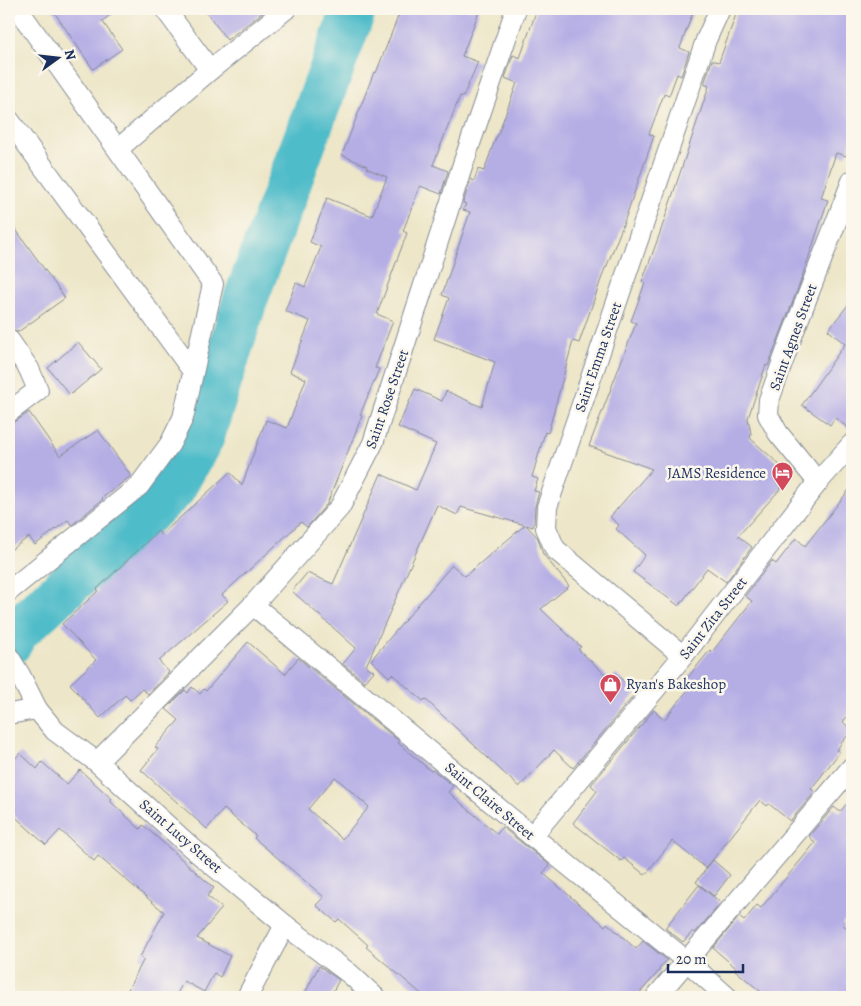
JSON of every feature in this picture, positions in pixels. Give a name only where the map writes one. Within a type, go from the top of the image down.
[{"type":"street","points":[[9,591],[139,486],[170,444],[183,418],[212,284],[18,9]]},
{"type":"street","points":[[165,9],[210,70]]},
{"type":"street","points":[[118,149],[210,70],[286,9]]},
{"type":"street","name":"Saint Rose Street","points":[[97,762],[253,605],[340,507],[373,443],[463,164],[516,9]]},
{"type":"street","name":"Saint Emma Street","points":[[683,656],[555,549],[546,528],[546,507],[706,40],[720,9]]},
{"type":"street","points":[[9,120],[192,370]]},
{"type":"street","name":"Saint Agnes Street","points":[[818,482],[778,433],[768,415],[769,400],[852,181]]},
{"type":"street","points":[[9,340],[29,369],[38,390],[9,412]]},
{"type":"street","name":"Saint Zita Street","points":[[532,836],[683,656],[818,482],[852,444]]},
{"type":"street","name":"Saint Claire Street","points":[[253,605],[532,836],[688,962],[728,997]]},
{"type":"street","name":"Saint Lucy Street","points":[[9,657],[20,674],[37,709],[55,731],[97,762],[192,848],[285,925],[350,974],[375,997]]},
{"type":"street","points":[[9,714],[37,709]]},
{"type":"street","points":[[656,997],[688,962],[852,767]]},
{"type":"street","points":[[247,997],[285,925]]},
{"type":"building","points":[[52,9],[119,9],[102,21],[122,49],[93,69]]},
{"type":"building","points":[[204,9],[267,9],[227,40]]},
{"type":"building","points":[[401,9],[480,9],[462,56],[478,62],[463,97],[460,96],[433,165],[448,171],[441,194],[420,186],[403,231],[407,233],[377,314],[393,321],[375,368],[379,369],[327,504],[307,527],[301,522],[222,595],[228,601],[159,661],[169,672],[148,694],[142,689],[130,700],[125,695],[100,718],[70,684],[96,660],[62,624],[158,531],[161,535],[230,472],[242,485],[266,420],[287,428],[306,379],[290,372],[310,321],[285,311],[296,283],[305,287],[321,247],[310,242],[327,198],[372,216],[387,177],[342,155]]},
{"type":"building","points":[[537,9],[694,9],[680,48],[689,52],[681,76],[677,74],[669,96],[664,94],[649,134],[654,136],[623,225],[605,268],[579,343],[573,341],[548,433],[545,432],[532,477],[538,479],[534,491],[539,492],[535,506],[533,527],[526,525],[538,538],[543,554],[569,586],[541,609],[581,647],[578,649],[611,680],[616,674],[636,693],[573,768],[554,750],[519,787],[425,699],[423,701],[392,674],[389,677],[371,660],[452,565],[465,576],[525,525],[461,507],[457,515],[437,505],[366,666],[374,671],[365,682],[343,664],[356,648],[292,591],[307,573],[333,584],[381,474],[416,490],[436,444],[398,427],[415,389],[442,401],[446,391],[482,407],[495,362],[434,339],[449,298],[442,295],[470,212],[463,210],[466,204],[463,203],[471,179],[474,181],[478,169],[484,171],[497,137],[517,83],[505,78],[513,55],[520,58]]},
{"type":"building","points":[[738,9],[852,9],[852,140],[846,156],[836,153],[821,198],[828,200],[800,283],[768,366],[766,365],[748,418],[750,438],[792,476],[738,536],[752,547],[726,582],[707,568],[679,606],[633,572],[645,555],[616,529],[619,525],[610,517],[652,469],[589,446],[636,323],[631,321],[645,283],[642,282],[709,86],[704,84],[712,60],[719,62]]},
{"type":"building","points":[[9,220],[65,298],[18,332],[9,328]]},
{"type":"building","points":[[852,300],[852,431],[835,418],[830,425],[802,405],[845,344],[828,330]]},
{"type":"building","points":[[78,342],[101,369],[70,395],[48,368]]},
{"type":"building","points":[[29,412],[60,456],[98,430],[131,476],[102,498],[72,525],[68,520],[35,545],[29,537],[9,551],[9,424]]},
{"type":"building","points":[[852,486],[852,710],[843,722],[852,730],[836,750],[840,752],[811,789],[815,792],[790,821],[769,804],[767,806],[760,800],[706,868],[672,841],[645,875],[624,858],[621,861],[573,823],[597,791],[591,785],[654,710],[664,720],[691,686],[685,681],[710,650],[712,652],[752,601],[745,596],[772,561],[776,564],[796,538],[805,546]]},
{"type":"building","points":[[248,642],[285,674],[298,658],[400,742],[398,743],[431,771],[433,770],[453,786],[448,792],[497,834],[502,827],[550,865],[543,873],[605,926],[607,923],[636,949],[643,941],[667,960],[636,997],[425,997],[366,947],[368,945],[339,919],[336,922],[316,905],[324,897],[254,838],[256,836],[224,809],[207,829],[141,770],[158,749],[155,747],[179,720],[166,709],[185,690],[188,693],[192,687],[200,694],[204,689],[206,691]],"holes":[[[335,777],[369,807],[342,839],[308,809]]]},
{"type":"building","points":[[20,753],[37,769],[42,762],[67,784],[80,770],[112,799],[110,801],[140,829],[143,825],[214,888],[207,896],[222,908],[197,938],[230,956],[220,977],[214,973],[204,992],[184,981],[175,997],[124,997],[144,959],[140,957],[164,912],[98,856],[94,861],[60,830],[46,845],[9,811],[9,766]]},
{"type":"building","points":[[852,797],[852,911],[842,924],[852,932],[852,997],[767,997],[735,970],[736,968],[713,948],[739,917],[744,921],[757,905],[761,908],[815,843],[809,836],[834,807],[840,812]]},
{"type":"building","points":[[713,860],[730,875],[714,896],[696,882]]},
{"type":"building","points":[[699,885],[721,903],[695,933],[693,931],[683,942],[665,928]]},
{"type":"building","points":[[319,966],[339,980],[330,997],[303,997]]},
{"type":"waterway","points":[[9,644],[18,630],[172,490],[202,437],[246,298],[354,9]]},
{"type":"place","name":"JAMS Residence","points":[[782,492]]},
{"type":"place","name":"Ryan's Bakeshop","points":[[610,703]]}]
